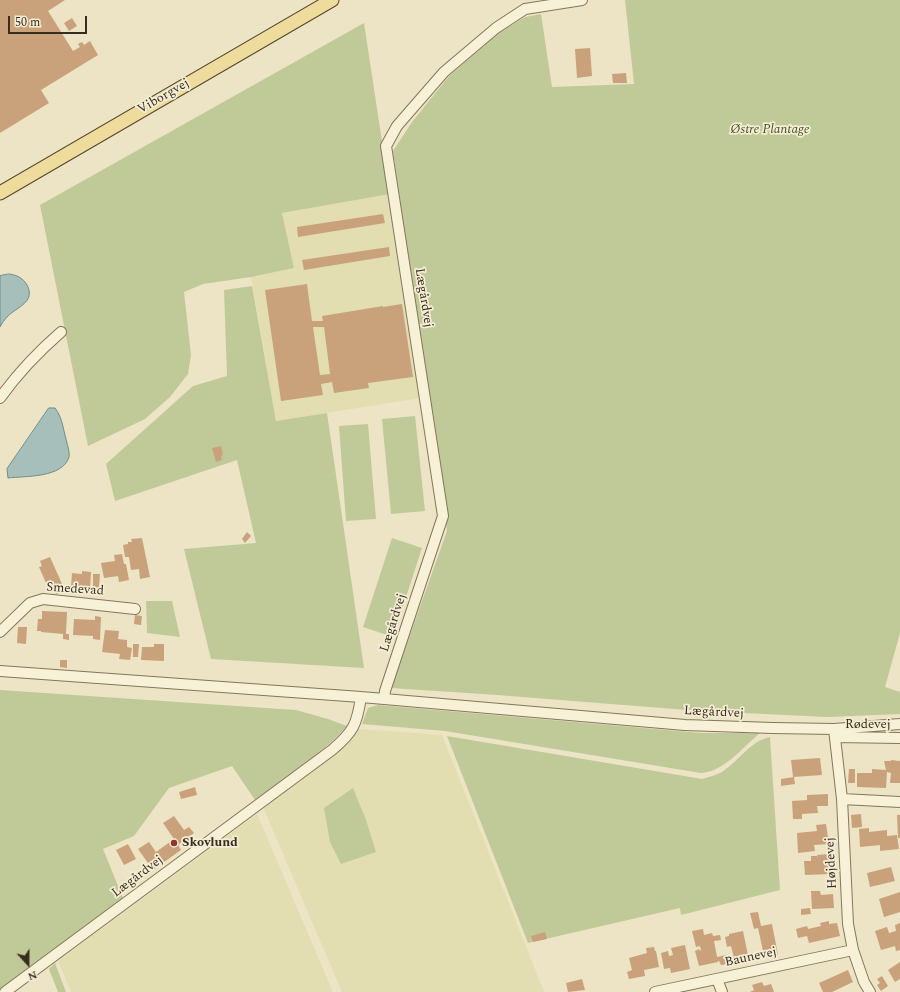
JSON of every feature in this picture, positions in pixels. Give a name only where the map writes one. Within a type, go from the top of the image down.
[{"type":"main road","name":"Viborgvej","points":[[0,193],[330,1]]},
{"type":"street","name":"Lægårdvej","points":[[384,699],[385,691],[443,516],[386,146],[397,126],[444,72],[496,28],[525,9],[582,0]]},
{"type":"street","points":[[0,398],[13,380],[36,355],[61,332]]},
{"type":"street","name":"Smedevad","points":[[0,632],[30,603],[43,599],[135,609]]},
{"type":"street","name":"Lægårdvej","points":[[0,671],[361,697],[686,725],[773,728],[834,733],[900,724]]},
{"type":"street","name":"Lægårdvej","points":[[5,992],[332,750],[344,740],[355,724],[361,697]]},
{"type":"street","name":"Rødevej","points":[[834,733],[900,738]]},
{"type":"street","name":"Højdevej","points":[[834,733],[842,798],[848,924],[853,950],[864,982],[870,992]]},
{"type":"street","points":[[842,798],[900,802]]},
{"type":"street","name":"Baunevej","points":[[655,992],[853,950]]},
{"type":"street","points":[[717,979],[722,992]]},
{"type":"shaded area","points":[[390,194],[420,398],[276,421],[251,277],[294,268],[282,213]]},
{"type":"shaded area","points":[[360,729],[442,735],[544,992],[342,992],[263,807],[352,740]]},
{"type":"shaded area","points":[[257,814],[333,992],[71,992],[58,961]]},
{"type":"green space","name":"Østre Plantage","points":[[625,0],[900,0],[900,633],[885,687],[900,692],[900,714],[828,717],[700,711],[391,688],[447,531],[393,151],[412,122],[450,75],[499,33],[525,17],[541,14],[552,87],[634,84]]},
{"type":"green space","points":[[364,23],[390,194],[282,213],[294,268],[251,277],[203,284],[184,292],[191,355],[188,374],[170,397],[145,419],[88,446],[40,205]]},
{"type":"green space","points":[[252,286],[276,421],[327,413],[364,668],[211,659],[184,549],[256,543],[237,460],[115,501],[106,464],[193,386],[227,376],[224,290]]},
{"type":"green space","points":[[415,416],[425,511],[391,514],[382,419]]},
{"type":"green space","points":[[368,424],[376,519],[346,521],[339,426]]},
{"type":"green space","points":[[392,538],[422,548],[393,637],[363,627]]},
{"type":"green space","points":[[146,601],[172,601],[180,637],[147,633]]},
{"type":"green space","points":[[0,690],[296,710],[347,726],[315,756],[255,800],[232,766],[169,788],[134,836],[103,849],[123,898],[0,989]]},
{"type":"green space","points":[[378,705],[701,733],[760,733],[725,764],[709,772],[701,773],[445,731],[362,724],[368,708]]},
{"type":"green space","points":[[447,736],[702,779],[722,772],[756,743],[770,737],[780,890],[681,915],[680,908],[528,943]]},
{"type":"green space","points":[[353,788],[366,820],[376,852],[341,864],[330,842],[324,808]]},
{"type":"green space","points":[[55,963],[66,992],[58,992],[49,969]]},
{"type":"water","points":[[9,274],[24,280],[29,291],[29,296],[24,304],[8,316],[0,327],[0,276]]},
{"type":"water","points":[[49,408],[55,408],[62,423],[69,453],[69,457],[65,464],[59,469],[43,475],[8,478],[7,469]]},
{"type":"building","points":[[0,0],[65,0],[48,11],[73,51],[80,47],[78,44],[82,42],[84,45],[90,41],[98,55],[41,90],[49,103],[0,133]]},
{"type":"building","points":[[72,18],[77,26],[69,31],[64,23]]},
{"type":"building","points":[[590,48],[592,76],[577,78],[575,49]]},
{"type":"building","points":[[626,73],[627,83],[613,83],[612,74]]},
{"type":"building","points":[[383,214],[385,223],[298,237],[297,227]]},
{"type":"building","points":[[389,247],[390,256],[304,270],[302,260]]},
{"type":"building","points":[[307,284],[312,321],[323,321],[322,316],[402,304],[413,377],[368,383],[369,388],[334,393],[332,382],[321,384],[323,395],[281,401],[265,290]],"holes":[[[313,327],[324,327],[330,374],[320,375]]]},
{"type":"building","points":[[221,446],[223,455],[221,456],[222,460],[216,462],[212,448]]},
{"type":"building","points":[[247,532],[251,536],[245,543],[242,539]]},
{"type":"building","points":[[142,538],[150,577],[140,579],[139,569],[131,570],[129,557],[125,557],[123,545],[128,544],[128,542],[132,542],[131,539]]},
{"type":"building","points":[[122,554],[124,564],[126,564],[129,580],[119,582],[118,576],[104,578],[101,563],[115,561],[114,555]]},
{"type":"building","points":[[50,557],[64,591],[56,594],[54,590],[50,592],[39,567],[42,566],[40,561]]},
{"type":"building","points":[[82,571],[91,572],[90,589],[71,587],[72,573],[82,574]]},
{"type":"building","points":[[93,574],[100,574],[99,588],[93,587]]},
{"type":"building","points":[[42,611],[67,612],[66,634],[69,634],[69,640],[63,639],[63,634],[37,631],[38,619],[42,619]]},
{"type":"building","points":[[135,615],[142,616],[141,625],[134,624]]},
{"type":"building","points":[[95,616],[101,617],[100,640],[93,639],[93,636],[73,635],[74,619],[95,620]]},
{"type":"building","points":[[18,627],[27,627],[26,644],[17,643]]},
{"type":"building","points":[[105,630],[119,631],[118,639],[127,640],[127,647],[132,648],[130,660],[119,659],[120,654],[102,652]]},
{"type":"building","points":[[133,644],[139,644],[138,657],[133,657]]},
{"type":"building","points":[[154,644],[164,644],[164,661],[141,660],[142,647],[154,647]]},
{"type":"building","points":[[60,660],[67,660],[67,668],[60,667]]},
{"type":"building","points":[[820,758],[822,775],[793,777],[791,760]]},
{"type":"building","points":[[884,761],[900,761],[900,783],[890,783],[891,773],[887,772],[886,788],[857,787],[857,773],[872,773],[872,769],[886,770]]},
{"type":"building","points":[[849,769],[855,769],[855,783],[848,783]]},
{"type":"building","points":[[794,777],[795,784],[781,786],[781,779]]},
{"type":"building","points":[[195,787],[197,795],[181,799],[179,792]]},
{"type":"building","points":[[828,794],[828,806],[817,806],[818,813],[802,814],[802,819],[793,819],[792,801],[807,800],[807,795]]},
{"type":"building","points":[[861,814],[862,827],[852,828],[851,815]]},
{"type":"building","points":[[897,815],[900,815],[900,838],[898,838]]},
{"type":"building","name":"Skovlund","points":[[174,816],[184,830],[189,827],[194,833],[178,845],[181,850],[153,870],[138,849],[149,842],[156,852],[174,839],[163,823]]},
{"type":"building","points":[[826,824],[829,844],[814,845],[815,851],[798,853],[797,833],[817,831],[816,825]]},
{"type":"building","points":[[869,828],[869,832],[887,830],[887,836],[897,835],[899,849],[880,851],[880,845],[860,847],[859,829]]},
{"type":"building","points":[[128,844],[136,859],[124,865],[116,850]]},
{"type":"building","points":[[829,854],[830,874],[805,875],[804,861],[811,861],[811,856],[817,856],[818,860],[817,855]]},
{"type":"building","points":[[891,867],[895,881],[870,887],[867,873]]},
{"type":"building","points":[[811,891],[820,891],[821,895],[833,894],[834,908],[812,909]]},
{"type":"building","points":[[900,892],[900,912],[884,917],[879,899]]},
{"type":"building","points":[[810,908],[811,914],[801,915],[801,909]]},
{"type":"building","points":[[758,912],[761,926],[772,924],[778,955],[766,957],[763,951],[758,928],[754,929],[750,913]]},
{"type":"building","points":[[829,921],[829,924],[837,923],[840,936],[809,943],[807,936],[798,938],[796,929],[807,926],[808,929],[821,926],[820,923]]},
{"type":"building","points":[[900,923],[900,950],[896,951],[895,946],[881,950],[875,931],[887,927],[889,933],[896,931],[895,925]]},
{"type":"building","points":[[703,929],[704,935],[712,933],[713,936],[720,935],[721,940],[714,941],[717,957],[726,955],[728,964],[721,965],[718,961],[699,966],[695,951],[699,949],[700,951],[701,950],[700,946],[696,947],[692,931]]},
{"type":"building","points":[[743,931],[748,955],[734,958],[731,946],[727,947],[725,937],[729,936],[729,934]]},
{"type":"building","points":[[545,932],[547,939],[533,942],[531,936]]},
{"type":"building","points":[[685,945],[690,969],[671,973],[670,968],[664,969],[661,953],[668,951],[669,956],[673,955],[671,948]]},
{"type":"building","points":[[654,947],[659,967],[644,970],[645,976],[629,979],[627,972],[632,970],[629,958],[647,953],[646,948]]},
{"type":"building","points":[[900,962],[900,979],[895,982],[888,970]]},
{"type":"building","points":[[848,970],[853,982],[832,992],[823,992],[819,983]]},
{"type":"building","points":[[882,976],[888,986],[881,991],[877,985],[880,983],[877,979]]},
{"type":"building","points":[[582,979],[585,990],[568,992],[566,983]]},
{"type":"building","points":[[762,982],[764,986],[771,984],[774,992],[750,992],[754,990],[752,985]]},
{"type":"place","name":"Skovlund","points":[[174,843]]}]
